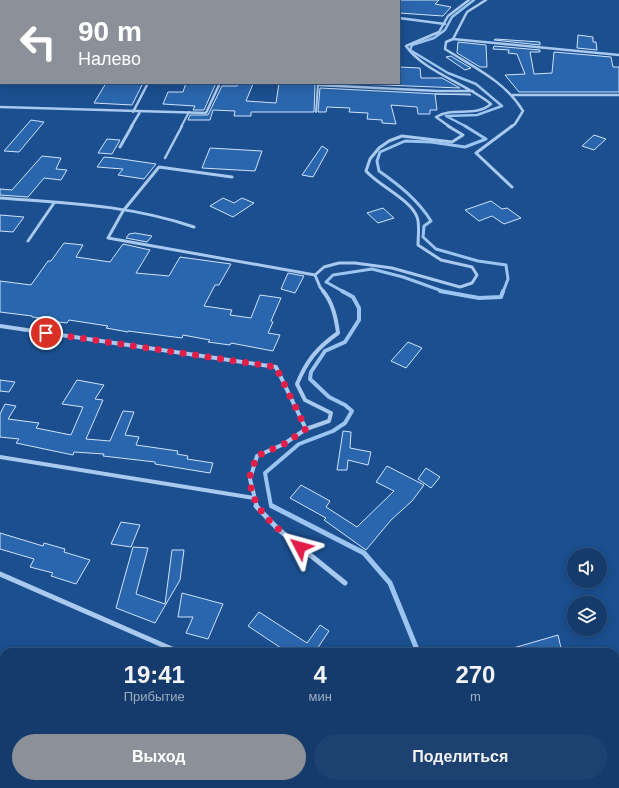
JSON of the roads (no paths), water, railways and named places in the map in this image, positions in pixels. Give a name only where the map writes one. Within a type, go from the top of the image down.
[{"type":"street","points":[[315,275],[323,267],[345,264],[375,265],[460,287],[472,283],[477,275],[472,267],[441,260],[418,245],[417,217],[406,202],[374,180],[366,171],[370,159],[379,148],[389,141],[402,136],[452,142],[463,135],[454,128],[440,122],[436,117],[444,112],[474,111],[488,107],[491,104],[474,90],[453,81],[406,49],[406,46],[439,32],[445,24],[448,16],[469,0]]},
{"type":"street","points":[[453,39],[468,12],[486,0]]},
{"type":"street","points":[[400,18],[445,24]]},
{"type":"street","points":[[512,187],[476,153],[515,124],[524,111],[519,100],[497,83],[445,49],[446,42],[453,39],[619,55]]},
{"type":"street","points":[[132,112],[147,84]]},
{"type":"street","points":[[0,107],[206,113],[220,84]]},
{"type":"street","points":[[317,84],[438,91],[474,90]]},
{"type":"street","points":[[512,95],[619,95]]},
{"type":"street","points":[[120,147],[140,112]]},
{"type":"street","points":[[232,177],[159,167],[126,209],[110,232],[108,238],[315,275]]},
{"type":"street","points":[[0,198],[126,209],[174,218],[194,227]]},
{"type":"street","points":[[28,242],[54,203]]},
{"type":"street","points":[[315,275],[320,287],[330,299],[336,319],[338,334],[322,345],[306,362],[297,384],[304,400],[331,413],[330,421],[306,429],[284,444],[257,456],[250,479],[256,506],[278,529],[345,583]]},
{"type":"street","points":[[0,326],[276,367],[306,429]]},
{"type":"street","points":[[0,457],[254,498]]},
{"type":"street","points":[[0,574],[169,648]]},
{"type":"lane","points":[[316,112],[317,84]]},
{"type":"lane","points":[[165,158],[189,112]]},
{"type":"waterway","points":[[467,127],[446,116],[477,115],[502,106],[476,84],[448,73],[410,50],[412,45],[434,38],[445,30],[452,17],[474,0]]},
{"type":"waterway","points":[[465,126],[486,139],[465,147],[431,142],[405,141],[380,152],[377,161],[379,171],[408,193],[426,213],[431,221],[424,226],[423,237],[436,249],[478,261],[506,265],[508,279],[503,292]]},
{"type":"waterway","points":[[344,292],[326,282],[333,275],[372,269],[403,277],[444,292]]},
{"type":"waterway","points":[[274,507],[271,506],[265,473],[299,444],[333,431],[345,423],[352,411],[345,405],[329,397],[310,379],[311,372],[325,351],[345,342],[359,320],[359,308],[353,297],[342,291]]},
{"type":"waterway","points":[[440,291],[444,292]]},
{"type":"waterway","points":[[444,292],[479,298],[501,297],[503,291]]},
{"type":"waterway","points":[[274,507],[364,553],[390,583],[416,648]]}]
